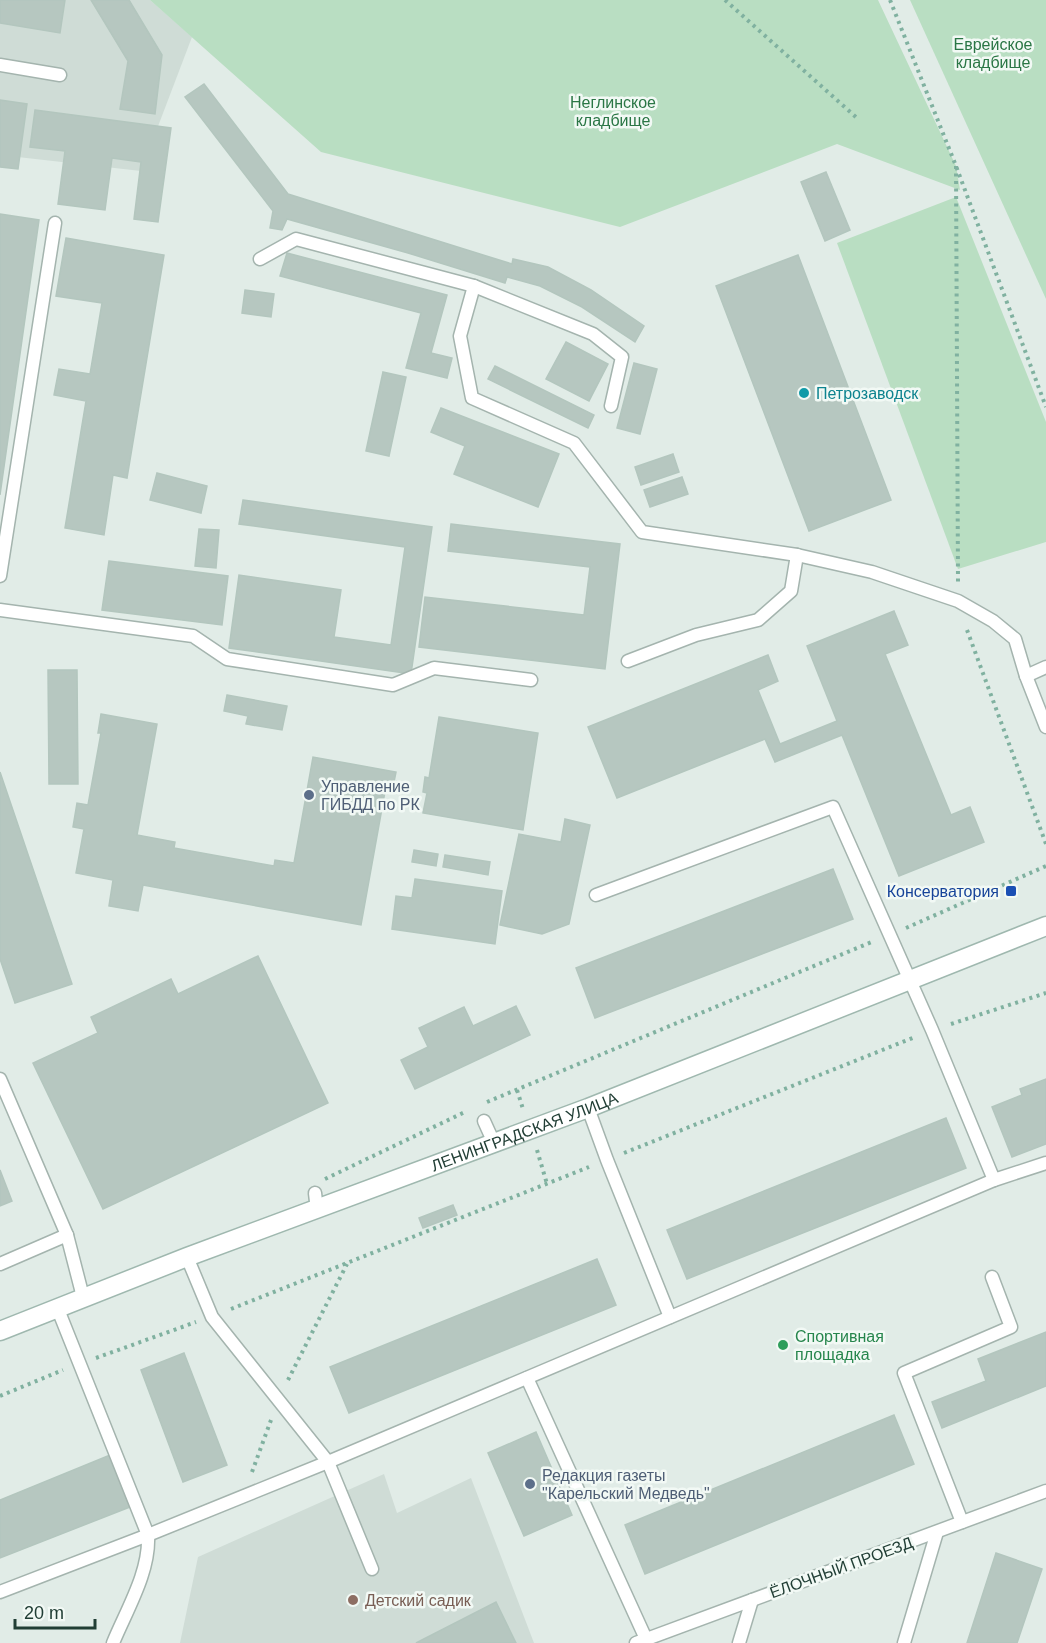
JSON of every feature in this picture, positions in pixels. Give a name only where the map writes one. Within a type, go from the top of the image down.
[{"type":"main road","name":"ЛЕНИНГРАДСКАЯ УЛИЦА","points":[[0,1331],[187,1257],[316,1202],[494,1143],[588,1108],[1046,926]]},
{"type":"lane","points":[[0,65],[60,75]]},
{"type":"lane","points":[[0,576],[55,223]]},
{"type":"lane","points":[[260,259],[296,239],[474,286],[593,334],[622,357],[611,406]]},
{"type":"lane","points":[[474,286],[460,336],[472,398],[574,442],[642,532],[797,555],[872,572],[958,601],[993,621],[1015,639],[1026,676],[1046,727]]},
{"type":"lane","points":[[628,661],[696,635],[758,620],[791,591],[797,555]]},
{"type":"lane","points":[[0,610],[193,636],[227,659],[393,686],[434,668],[531,680]]},
{"type":"lane","points":[[1026,676],[1046,667]]},
{"type":"lane","points":[[596,895],[833,807],[932,1030],[993,1180]]},
{"type":"lane","points":[[0,1079],[67,1235],[83,1297]]},
{"type":"lane","points":[[588,1108],[670,1317]]},
{"type":"lane","points":[[484,1121],[494,1143]]},
{"type":"lane","points":[[0,1592],[328,1462],[993,1180],[1046,1163]]},
{"type":"lane","points":[[0,1264],[67,1235]]},
{"type":"lane","points":[[187,1257],[212,1317],[328,1462],[372,1569]]},
{"type":"lane","points":[[962,1522],[904,1373],[1011,1327],[992,1277]]},
{"type":"lane","points":[[57,1307],[148,1534],[149,1550],[145,1566],[113,1643]]},
{"type":"lane","points":[[527,1378],[641,1641]]},
{"type":"lane","name":"ЁЛОЧНЫЙ ПРОЕЗД","points":[[641,1641],[1046,1491]]},
{"type":"lane","points":[[904,1643],[937,1532]]},
{"type":"lane","points":[[739,1643],[752,1600]]},
{"type":"path","points":[[725,0],[857,118]]},
{"type":"path","points":[[890,0],[956,166],[1046,407]]},
{"type":"path","points":[[956,166],[958,601],[1046,844]]},
{"type":"path","points":[[321,1180],[487,1102],[890,934],[1046,866]]},
{"type":"path","points":[[0,1396],[347,1264],[932,1030],[1046,993]]},
{"type":"path","points":[[244,1496],[279,1398],[347,1264]]},
{"type":"shaded area","points":[[0,0],[150,0],[192,37],[141,171],[0,155]]},
{"type":"shaded area","name":"Детский садик","points":[[384,1474],[397,1513],[471,1478],[534,1643],[180,1643],[198,1557]]},
{"type":"green space","name":"Неглинское кладбище","points":[[150,0],[878,0],[956,166],[960,190],[837,144],[620,227],[321,152]]},
{"type":"green space","name":"Еврейское кладбище","points":[[910,0],[1046,0],[1046,299]]},
{"type":"green space","points":[[956,197],[1046,422],[1046,542],[958,569],[837,243]]},
{"type":"building","points":[[0,0],[65,0],[60,33],[0,23]]},
{"type":"building","points":[[91,0],[129,0],[162,55],[155,114],[120,109],[128,61]]},
{"type":"building","points":[[204,84],[288,194],[512,264],[513,259],[548,267],[591,290],[644,326],[635,342],[582,307],[540,286],[507,277],[505,283],[287,219],[282,230],[270,228],[273,211],[185,97]]},
{"type":"building","points":[[0,100],[27,104],[18,169],[0,167]]},
{"type":"building","points":[[35,110],[171,128],[158,222],[134,219],[141,162],[112,158],[105,210],[58,204],[65,151],[30,147]]},
{"type":"building","points":[[826,172],[850,230],[825,241],[801,182]]},
{"type":"building","points":[[0,214],[39,220],[0,495]]},
{"type":"building","points":[[66,238],[164,255],[127,478],[113,475],[104,535],[65,528],[86,401],[54,395],[59,369],[90,374],[102,303],[56,296]]},
{"type":"building","points":[[287,253],[447,295],[431,353],[452,358],[447,378],[406,368],[421,313],[280,276]]},
{"type":"building","name":"Петрозаводск","points":[[798,255],[891,500],[809,531],[716,286]]},
{"type":"building","points":[[245,290],[274,294],[271,317],[242,313]]},
{"type":"building","points":[[566,342],[608,364],[589,401],[546,379]]},
{"type":"building","points":[[634,363],[657,369],[640,434],[617,428]]},
{"type":"building","points":[[495,366],[594,415],[588,428],[488,379]]},
{"type":"building","points":[[383,372],[406,377],[389,456],[366,451]]},
{"type":"building","points":[[441,408],[559,454],[538,507],[454,474],[465,446],[431,432]]},
{"type":"building","points":[[673,454],[679,472],[641,485],[635,467]]},
{"type":"building","points":[[157,473],[207,486],[201,513],[150,500]]},
{"type":"building","points":[[682,477],[688,494],[650,507],[644,490]]},
{"type":"building","points":[[243,500],[432,527],[411,674],[229,648],[239,575],[341,590],[334,637],[391,645],[405,547],[239,524]]},
{"type":"building","points":[[451,524],[620,544],[605,669],[419,647],[425,597],[584,615],[590,567],[448,551]]},
{"type":"building","points":[[199,529],[219,530],[216,568],[195,566]]},
{"type":"building","points":[[109,561],[228,576],[222,625],[102,610]]},
{"type":"building","points":[[894,611],[908,645],[885,654],[951,815],[970,807],[984,842],[899,876],[842,735],[775,762],[765,739],[617,798],[588,727],[768,655],[778,681],[758,690],[780,744],[837,721],[807,646]]},
{"type":"building","points":[[48,670],[77,670],[78,784],[49,784]]},
{"type":"building","points":[[227,695],[287,706],[282,730],[246,724],[248,716],[224,711]]},
{"type":"building","points":[[101,714],[157,724],[137,835],[175,842],[174,848],[274,866],[275,860],[294,863],[313,757],[396,772],[393,787],[386,786],[361,925],[143,885],[138,911],[109,906],[113,880],[76,873],[84,829],[73,827],[77,803],[88,805],[101,733],[98,733]]},
{"type":"building","points":[[439,717],[538,733],[523,830],[423,813],[427,793],[423,792],[425,777],[429,778]]},
{"type":"building","points":[[0,772],[72,984],[15,1003],[0,959]]},
{"type":"building","points":[[565,819],[590,825],[569,924],[542,934],[500,925],[519,834],[561,842]]},
{"type":"building","points":[[414,850],[438,854],[436,866],[412,862]]},
{"type":"building","points":[[445,855],[490,862],[488,875],[443,867]]},
{"type":"building","points":[[833,869],[853,919],[595,1018],[576,968]]},
{"type":"building","points":[[415,879],[502,891],[495,944],[392,929],[396,896],[412,898]]},
{"type":"building","points":[[258,956],[328,1103],[103,1209],[33,1063],[98,1033],[91,1017],[171,979],[178,994]]},
{"type":"building","points":[[516,1006],[530,1035],[415,1089],[401,1060],[428,1047],[419,1028],[464,1007],[473,1026]]},
{"type":"building","points":[[1046,1079],[1046,1144],[1012,1157],[992,1107],[1022,1095],[1020,1089]]},
{"type":"building","points":[[946,1118],[966,1168],[687,1279],[667,1230]]},
{"type":"building","points":[[0,1170],[12,1201],[0,1206]]},
{"type":"building","points":[[453,1205],[457,1215],[423,1228],[419,1218]]},
{"type":"building","points":[[597,1259],[616,1305],[349,1413],[330,1367]]},
{"type":"building","points":[[1046,1332],[1046,1386],[942,1428],[932,1402],[986,1381],[978,1359]]},
{"type":"building","points":[[184,1353],[227,1465],[183,1482],[141,1370]]},
{"type":"building","points":[[894,1415],[914,1464],[645,1574],[625,1525]]},
{"type":"building","name":"Редакция газеты \"Карельский Медведь\"","points":[[536,1432],[572,1515],[524,1536],[488,1453]]},
{"type":"building","points":[[115,1453],[135,1505],[0,1558],[0,1500]]},
{"type":"building","points":[[996,1553],[1042,1569],[1017,1643],[967,1643]]},
{"type":"building","points":[[496,1602],[516,1643],[416,1643]]},
{"type":"place","name":"Петрозаводск","points":[[804,393]]},
{"type":"place","name":"Управление ГИБДД по РК","points":[[309,795]]},
{"type":"place","name":"Консерватория","points":[[1011,891]]},
{"type":"place","name":"Спортивная площадка","points":[[783,1345]]},
{"type":"place","name":"Редакция газеты \"Карельский Медведь\"","points":[[530,1484]]},
{"type":"place","name":"Детский садик","points":[[353,1600]]}]
